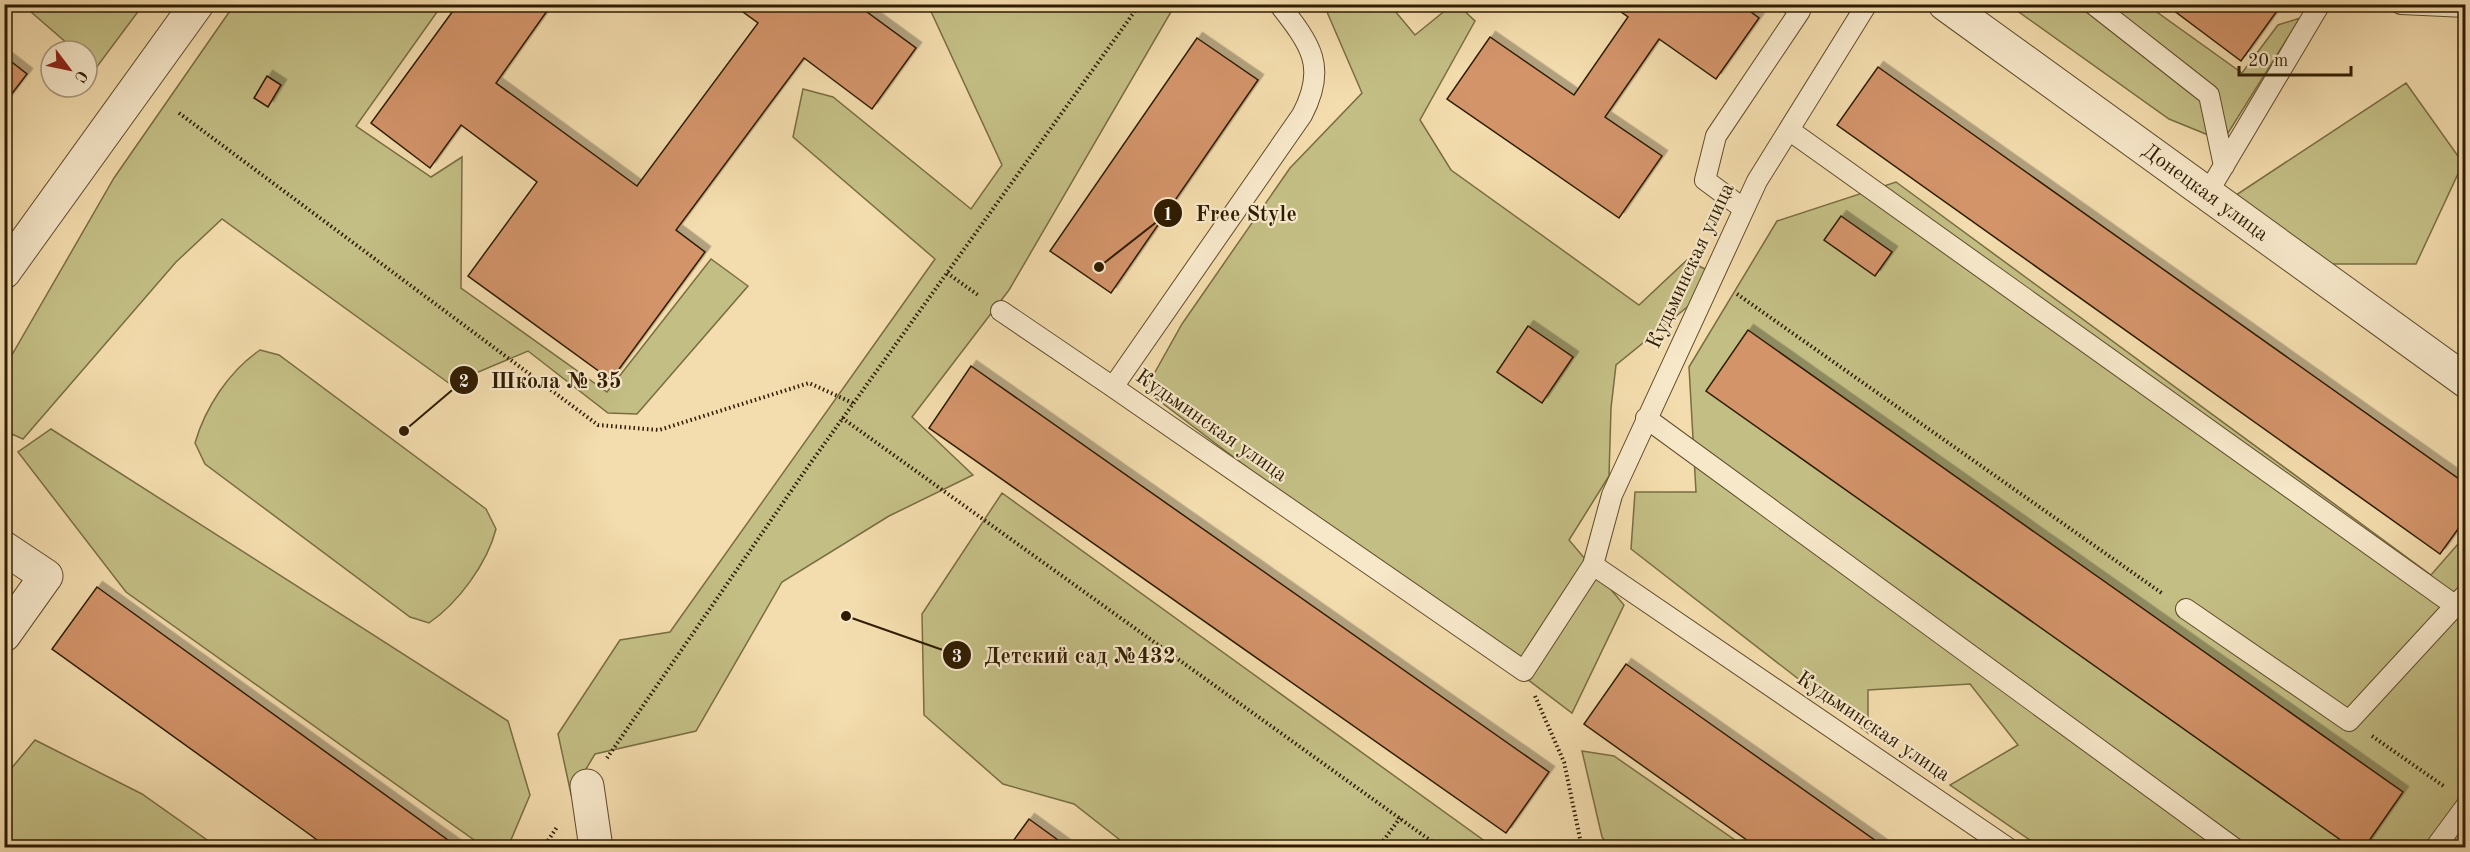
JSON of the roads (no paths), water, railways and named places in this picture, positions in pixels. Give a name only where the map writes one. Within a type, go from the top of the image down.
[{"type":"street","points":[[4,272],[197,4]]},
{"type":"street","name":"Донецкая улица","points":[[1945,4],[2466,381]]},
{"type":"street","points":[[4,548],[46,576],[4,635]]},
{"type":"street","points":[[587,786],[596,848]]},
{"type":"lane","name":"Кудьминская улица","points":[[1279,4],[1304,36],[1316,66],[1311,98],[1302,115],[1113,387],[1524,671],[1593,565],[1612,495],[1757,181],[1867,4]]},
{"type":"lane","points":[[1744,209],[1705,180],[1716,136],[1800,11],[1791,4]]},
{"type":"lane","points":[[2093,4],[2209,95],[2224,166]]},
{"type":"lane","points":[[2207,194],[2320,4]]},
{"type":"lane","points":[[2401,4],[2466,7]]},
{"type":"lane","points":[[1789,130],[2459,599],[2349,721],[2186,609]]},
{"type":"lane","points":[[1001,311],[1113,387]]},
{"type":"lane","points":[[1646,418],[2234,848]]},
{"type":"lane","name":"Кудьминская улица","points":[[1593,565],[2008,848]]},
{"type":"lane","points":[[2435,848],[2466,806]]},
{"type":"place","name":"Free Style","points":[[1099,267]]},
{"type":"place","name":"Школа № 35","points":[[404,431]]},
{"type":"place","name":"Детский сад №432","points":[[846,616]]}]
